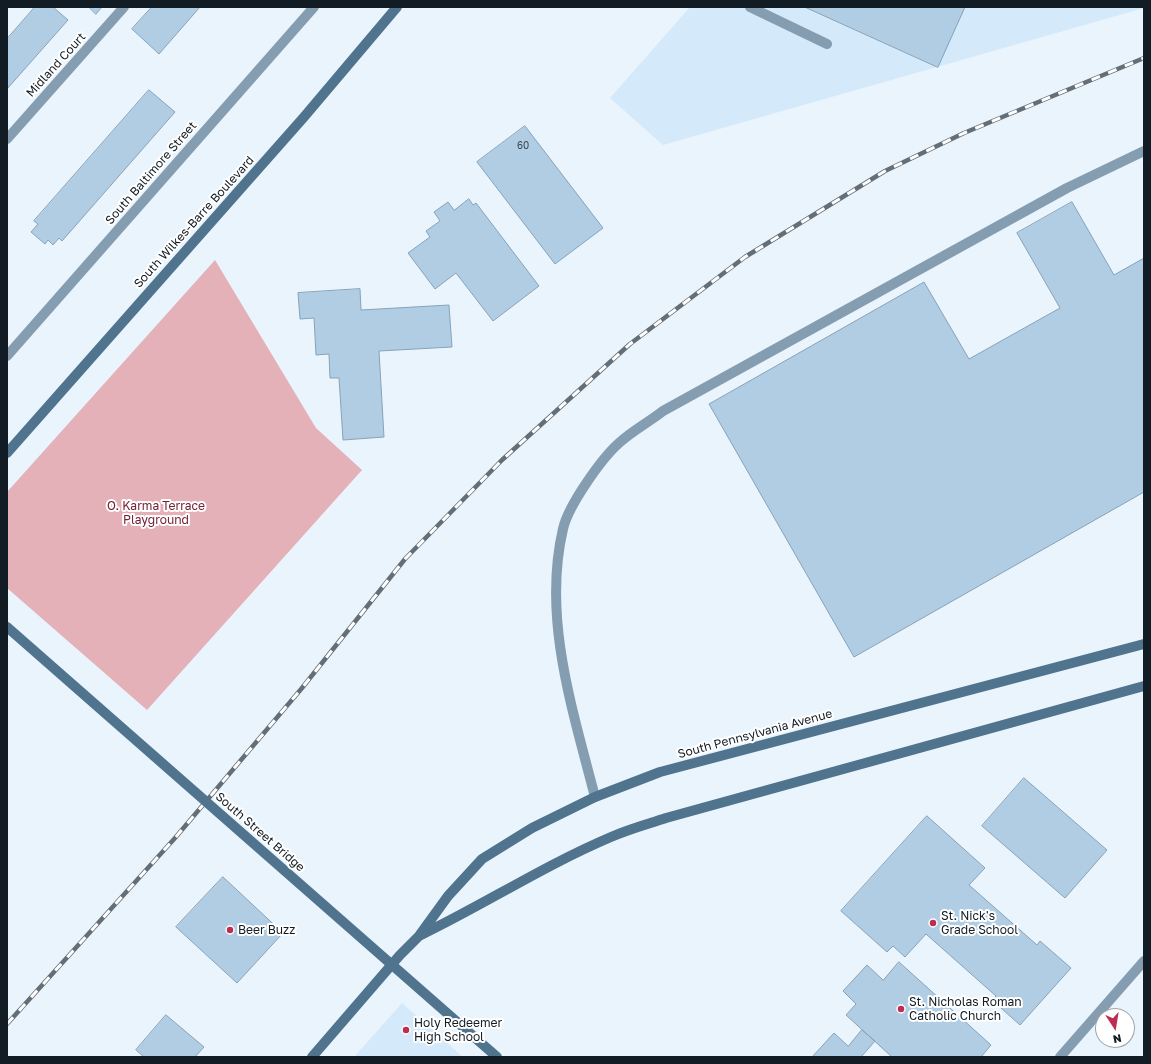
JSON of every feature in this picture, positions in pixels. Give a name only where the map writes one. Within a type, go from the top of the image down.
[{"type":"main road","name":"South Wilkes-Barre Boulevard","points":[[7,453],[304,117],[397,7]]},
{"type":"main road","name":"South Street Bridge","points":[[7,627],[497,1057]]},
{"type":"main road","name":"South Pennsylvania Avenue","points":[[312,1057],[400,955],[419,936],[448,896],[482,859],[532,828],[595,797],[660,772],[1144,644]]},
{"type":"main road","name":"South Pennsylvania Avenue","points":[[419,936],[467,913],[563,860],[612,836],[666,818],[1144,686]]},
{"type":"street","name":"Midland Court","points":[[7,139],[124,7]]},
{"type":"street","name":"South Baltimore Street","points":[[7,356],[314,7]]},
{"type":"street","points":[[750,7],[827,44]]},
{"type":"street","points":[[595,797],[569,691],[558,636],[556,584],[563,528],[583,487],[619,444],[670,408],[1067,188],[1144,151]]},
{"type":"street","points":[[1060,1057],[1144,961]]},
{"type":"shaded area","points":[[690,7],[1144,8],[663,145],[610,98]]},
{"type":"shaded area","name":"Holy Redeemer High School","points":[[402,1003],[463,1057],[354,1057]]},
{"type":"green space","name":"O. Karma Terrace Playground","points":[[215,260],[316,428],[362,470],[147,710],[7,588],[7,492]]},
{"type":"building","points":[[35,7],[53,7],[68,20],[7,89],[7,39]]},
{"type":"building","points":[[89,7],[102,7],[96,14]]},
{"type":"building","points":[[152,7],[200,7],[159,54],[132,29]]},
{"type":"building","points":[[805,7],[965,7],[938,67]]},
{"type":"building","points":[[149,90],[175,112],[62,241],[59,238],[53,245],[48,240],[45,244],[31,232],[38,224],[34,221]]},
{"type":"building","points":[[525,126],[603,228],[555,264],[477,162]]},
{"type":"building","points":[[469,199],[473,205],[476,203],[539,286],[493,321],[456,273],[435,289],[408,253],[430,237],[426,231],[440,221],[434,212],[448,202],[454,210]]},
{"type":"building","points":[[1072,202],[1114,275],[1144,258],[1144,492],[854,657],[709,404],[924,282],[969,359],[1060,308],[1017,233]]},
{"type":"building","points":[[360,289],[361,310],[449,305],[452,347],[379,351],[384,437],[343,440],[339,378],[330,378],[329,354],[316,355],[314,318],[300,319],[298,293]]},
{"type":"building","points":[[1024,778],[1107,850],[1065,898],[982,826]]},
{"type":"building","name":"St. Nick's Grade School","points":[[927,816],[985,868],[969,885],[1037,945],[1040,941],[1071,968],[1020,1025],[992,1000],[996,996],[926,934],[905,957],[893,946],[887,952],[841,911]]},
{"type":"building","name":"Beer Buzz","points":[[223,877],[283,933],[237,983],[176,927]]},
{"type":"building","name":"St. Nicholas Roman Catholic Church","points":[[899,962],[991,1045],[981,1057],[892,1057],[846,1015],[856,1004],[843,991],[867,965],[883,980]]},
{"type":"building","points":[[166,1015],[204,1047],[195,1057],[144,1057],[136,1050]]},
{"type":"building","points":[[862,1030],[875,1041],[861,1057],[812,1057],[834,1033],[848,1046]]},
{"type":"railway","points":[[7,1024],[175,838],[302,688],[405,559],[502,460],[630,344],[745,257],[885,171],[964,133],[1144,58]]},
{"type":"place","name":"St. Nick's Grade School","points":[[933,923]]},
{"type":"place","name":"Beer Buzz","points":[[230,930]]},
{"type":"place","name":"St. Nicholas Roman Catholic Church","points":[[901,1009]]},
{"type":"place","name":"Holy Redeemer High School","points":[[406,1030]]}]
